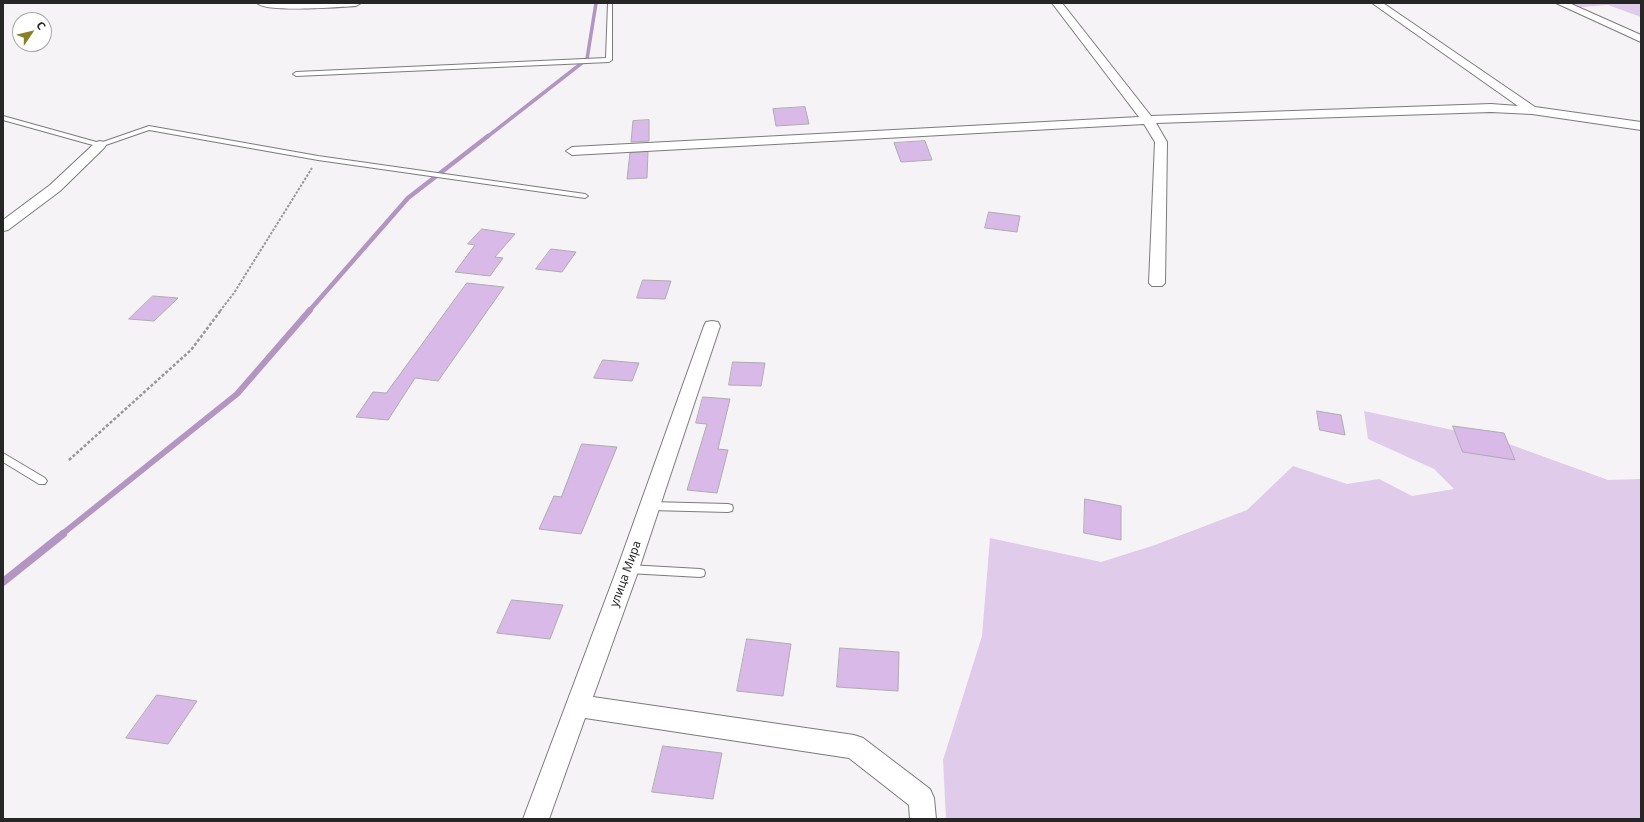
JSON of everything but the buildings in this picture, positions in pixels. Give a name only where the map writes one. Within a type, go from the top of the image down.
[{"type":"street","points":[[262,3],[285,6],[356,3]]},
{"type":"street","points":[[1057,3],[1148,120],[1161,142],[1157,283]]},
{"type":"street","points":[[1377,3],[1532,110]]},
{"type":"street","points":[[1561,3],[1641,39]]},
{"type":"street","points":[[572,151],[1148,120],[1491,108],[1532,110],[1641,126]]},
{"type":"street","points":[[3,227],[55,188],[100,145]]},
{"type":"street","name":"улица Мира","points":[[536,819],[628,569],[712,326]]},
{"type":"street","points":[[578,706],[854,748],[921,798],[923,819]]},
{"type":"lane","points":[[296,74],[609,60],[610,3]]},
{"type":"lane","points":[[1616,28],[1641,35]]},
{"type":"lane","points":[[3,118],[100,145],[149,128],[318,158],[585,196]]},
{"type":"lane","points":[[3,457],[42,481]]},
{"type":"lane","points":[[650,506],[728,508]]},
{"type":"lane","points":[[628,569],[700,572]]},
{"type":"path","points":[[69,460],[191,350],[234,293],[318,158]]},
{"type":"shaded area","points":[[1571,3],[1641,3],[1641,17],[1608,5],[1581,7]]},
{"type":"shaded area","points":[[1364,411],[1495,439],[1608,480],[1641,479],[1641,819],[946,819],[943,760],[982,636],[990,538],[1101,562],[1155,545],[1247,510],[1293,466],[1347,484],[1379,479],[1412,496],[1454,489],[1434,469],[1368,439]]},
{"type":"waterway","points":[[487,137],[587,59],[596,3]]},
{"type":"waterway","points":[[309,311],[408,198],[488,136]]},
{"type":"waterway","points":[[61,535],[237,394],[310,310]]},
{"type":"waterway","points":[[3,582],[63,534]]}]
